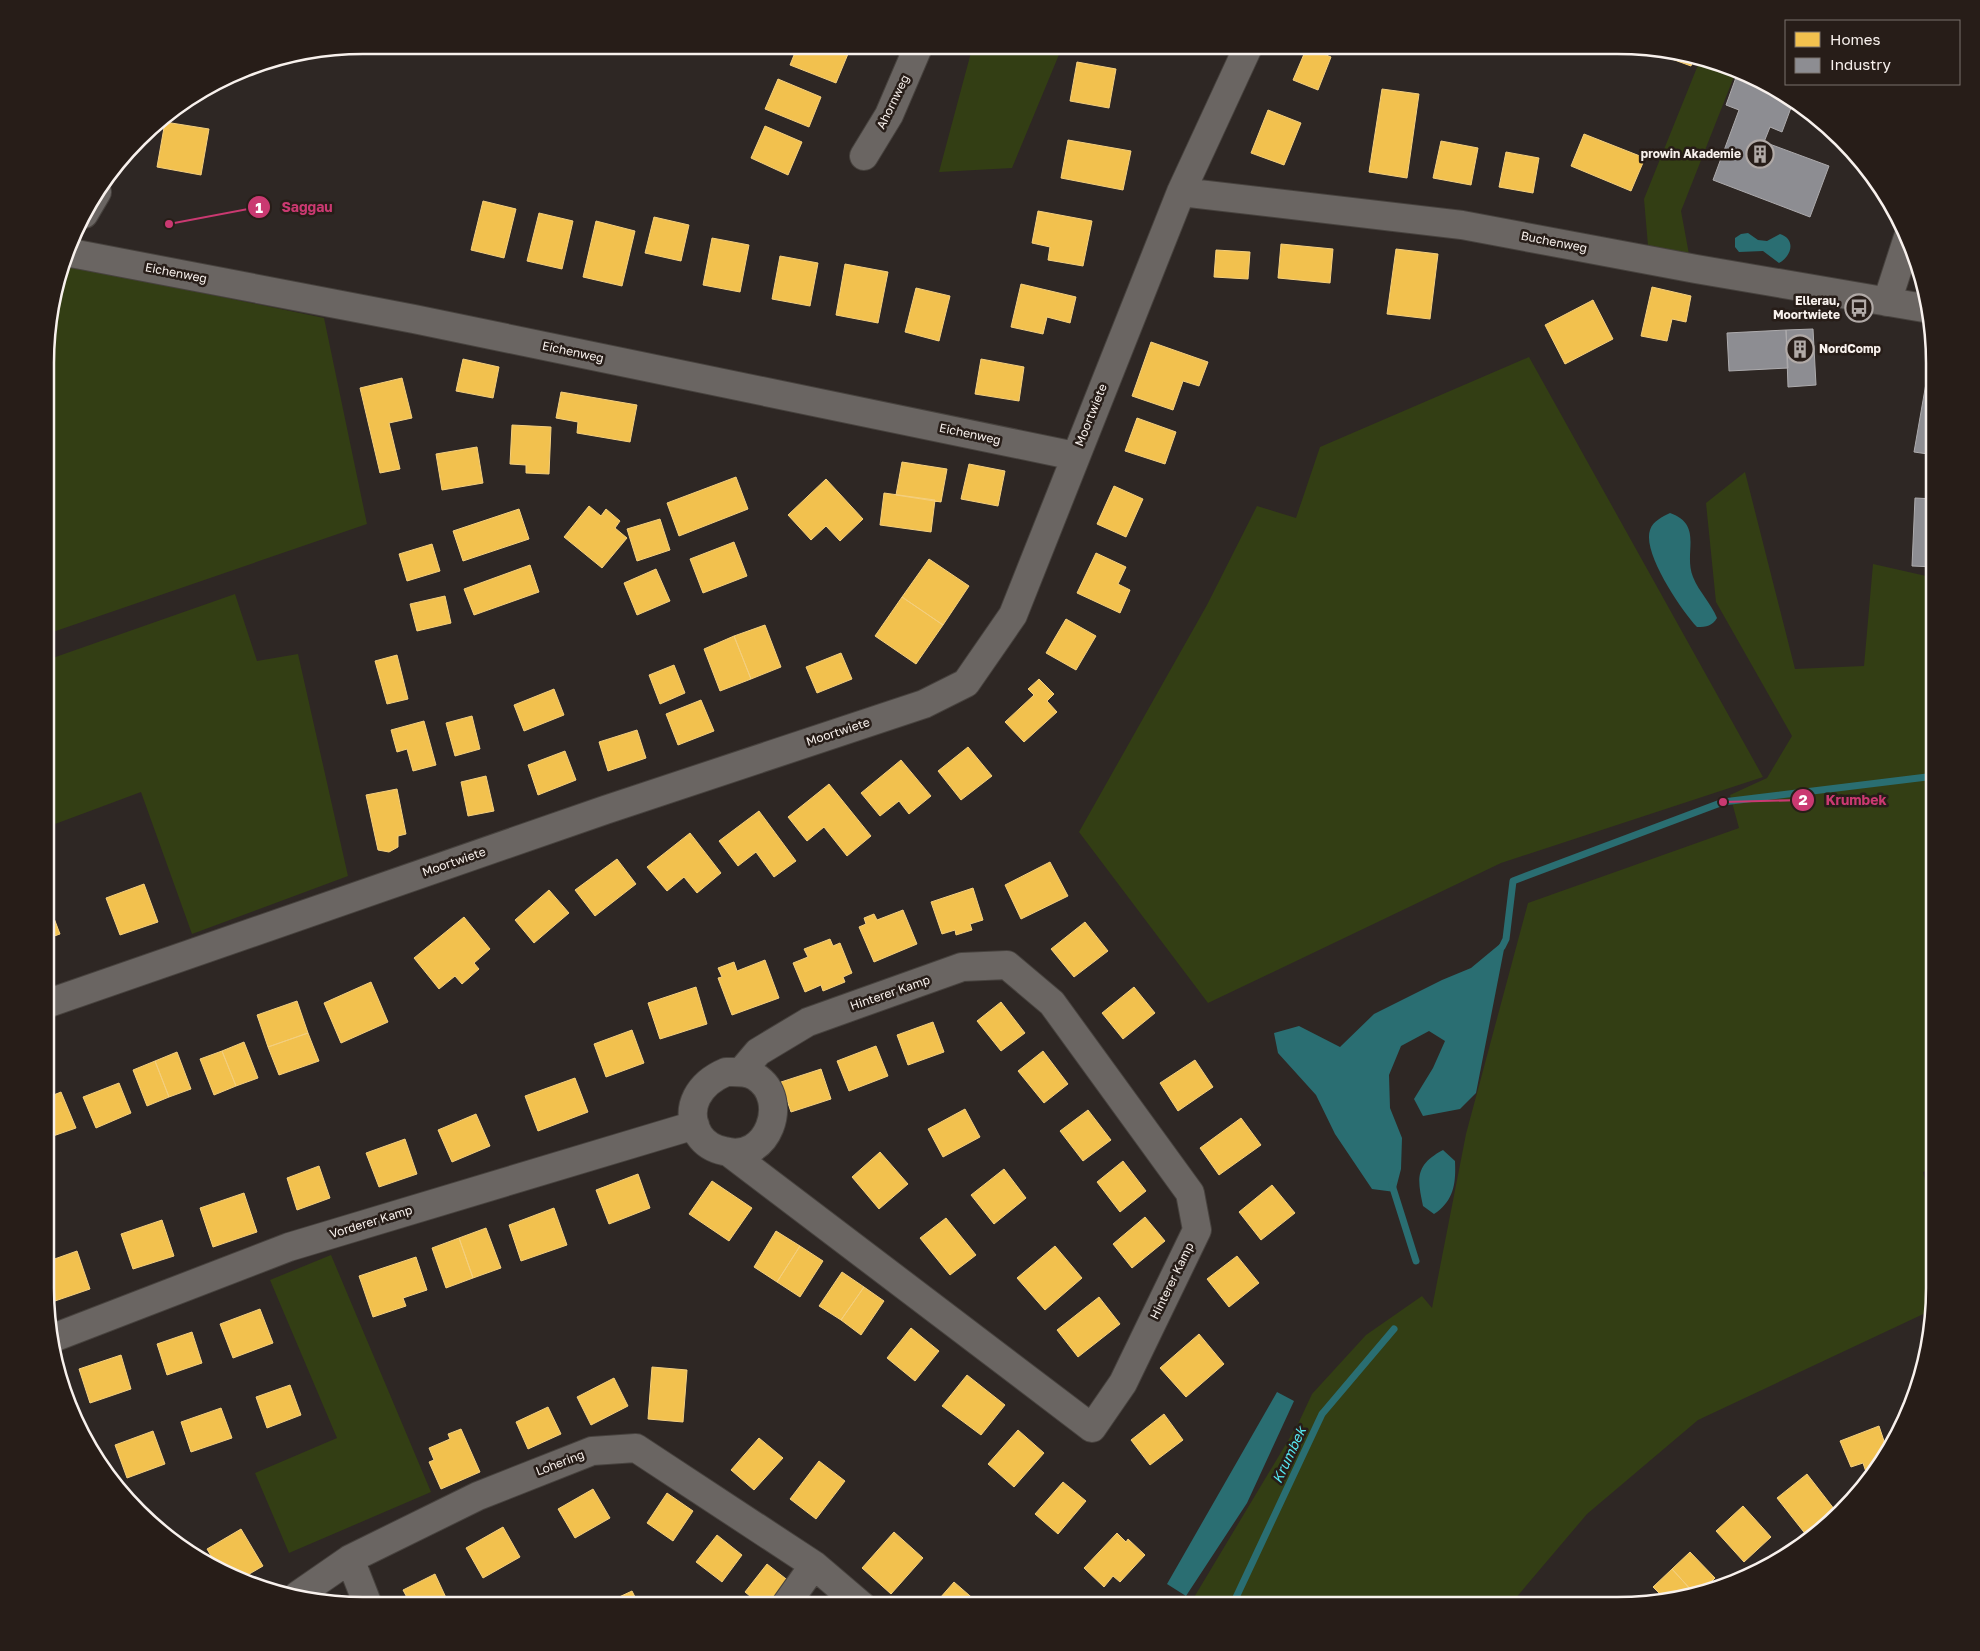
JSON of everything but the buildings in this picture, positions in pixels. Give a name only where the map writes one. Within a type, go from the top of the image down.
[{"type":"street","name":"Ahornweg","points":[[864,156],[889,115],[915,54]]},
{"type":"street","name":"Moortwiete","points":[[54,1001],[605,810],[924,704],[966,683],[1013,615],[1074,456],[1181,192],[1245,54]]},
{"type":"street","name":"Buchenweg","points":[[1181,192],[1462,224],[1921,308]]},
{"type":"street","points":[[1887,302],[1904,248]]},
{"type":"street","name":"Eichenweg","points":[[74,253],[414,319],[1074,456]]},
{"type":"street","name":"Hinterer Kamp","points":[[694,1126],[701,1137],[714,1148],[730,1153],[1092,1428],[1123,1383],[1197,1230],[1190,1193],[1052,1003],[1008,966],[962,967],[808,1022],[758,1052],[741,1072]]},
{"type":"street","points":[[694,1126],[693,1112],[698,1092],[710,1079],[726,1072],[741,1072],[756,1077],[768,1091],[774,1116],[766,1138],[751,1149],[730,1153]]},
{"type":"street","name":"Vorderer Kamp","points":[[57,1336],[290,1247],[694,1126]]},
{"type":"street","name":"Lohering","points":[[303,1591],[350,1558],[478,1496],[592,1451],[636,1448],[814,1565],[851,1597]]},
{"type":"street","points":[[350,1558],[365,1597]]},
{"type":"street","points":[[791,1597],[814,1565]]},
{"type":"green space","points":[[971,54],[1059,54],[1012,168],[939,172]]},
{"type":"green space","points":[[1698,64],[1734,76],[1681,211],[1691,265],[1649,257],[1644,199]]},
{"type":"green space","points":[[69,265],[324,318],[367,524],[54,632],[54,342],[56,322]]},
{"type":"green space","points":[[1529,357],[1763,777],[1501,863],[1208,1003],[1079,832],[1207,605],[1257,506],[1296,518],[1320,447]]},
{"type":"green space","points":[[1745,472],[1795,669],[1864,666],[1873,564],[1926,576],[1926,1171],[1923,1172],[1926,1184],[1926,1313],[1698,1420],[1587,1514],[1517,1597],[1194,1597],[1298,1424],[1312,1394],[1366,1335],[1422,1296],[1432,1308],[1466,1134],[1528,903],[1739,828],[1730,795],[1767,778],[1792,736],[1716,602],[1706,503]]},
{"type":"green space","points":[[235,594],[257,661],[298,654],[348,876],[192,934],[141,792],[54,824],[54,658]]},
{"type":"green space","points":[[331,1255],[431,1492],[289,1553],[255,1473],[337,1438],[270,1280]]},
{"type":"water","points":[[1748,233],[1758,240],[1767,241],[1780,234],[1785,236],[1790,244],[1787,256],[1779,263],[1763,251],[1739,252],[1735,247],[1735,238],[1741,234]]},
{"type":"water","points":[[1670,513],[1680,518],[1687,525],[1690,532],[1690,559],[1693,577],[1717,618],[1709,626],[1697,627],[1690,619],[1673,595],[1657,567],[1652,553],[1649,540],[1651,527]]},
{"type":"water","points":[[1506,939],[1476,1093],[1460,1109],[1423,1116],[1414,1099],[1433,1068],[1445,1041],[1429,1031],[1401,1046],[1389,1075],[1390,1108],[1402,1138],[1401,1169],[1395,1192],[1372,1189],[1335,1134],[1316,1095],[1278,1053],[1274,1033],[1299,1026],[1340,1047],[1374,1014],[1442,980],[1471,968]]},
{"type":"water","points":[[1443,1150],[1455,1161],[1455,1177],[1450,1197],[1441,1209],[1434,1214],[1423,1206],[1419,1180],[1420,1173],[1427,1161]]},
{"type":"water","points":[[1277,1392],[1294,1401],[1247,1503],[1186,1596],[1167,1584]]},
{"type":"waterway","name":"Krumbek","points":[[1502,947],[1506,939],[1513,881],[1723,802],[1926,777]]},
{"type":"waterway","name":"Krumbek","points":[[1392,1185],[1416,1261]]},
{"type":"waterway","name":"Krumbek","points":[[1236,1597],[1322,1414],[1394,1329]]},
{"type":"place","name":"prowin Akademie","points":[[1760,154]]},
{"type":"place","name":"Saggau","points":[[169,224]]},
{"type":"place","name":"Ellerau, Moortwiete","points":[[1859,308]]},
{"type":"place","name":"NordComp","points":[[1800,349]]},
{"type":"place","name":"Krumbek","points":[[1723,802]]}]
